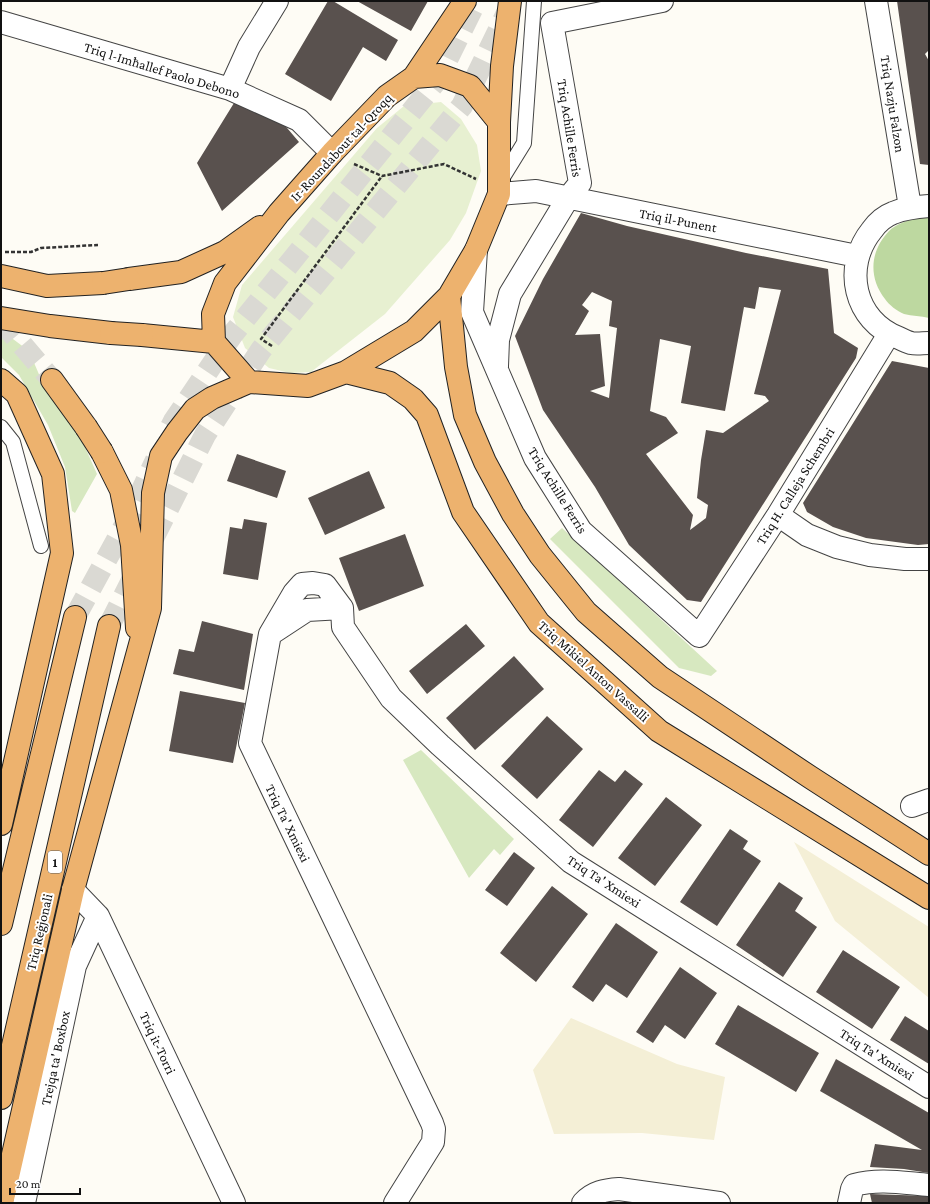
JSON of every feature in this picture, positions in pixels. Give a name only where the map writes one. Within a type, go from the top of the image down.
[{"type":"highway","points":[[414,77],[465,1]]},
{"type":"highway","points":[[2,1203],[73,890],[150,608],[153,493],[161,456],[194,409],[212,398],[249,382],[308,386],[346,372],[414,331],[449,296],[476,250],[492,186],[499,122],[502,66],[510,1]]},
{"type":"highway","points":[[414,77],[440,75],[470,86],[499,122]]},
{"type":"highway","name":"Ir-Roundabout tal-Qroqq","points":[[214,342],[213,314],[225,284],[279,213],[340,157],[387,96],[414,77]]},
{"type":"highway","points":[[1,276],[47,286],[103,283],[181,272],[225,252],[279,213]]},
{"type":"highway","points":[[449,296],[456,367],[465,415],[485,462],[513,514],[540,555],[586,612],[660,677],[929,854]]},
{"type":"highway","points":[[1,318],[50,326],[214,342],[249,382]]},
{"type":"highway","name":"Triq Mikiel Anton Vassalli","points":[[346,372],[390,382],[413,399],[427,416],[463,512],[539,623],[659,731],[929,898]]},
{"type":"highway","points":[[1,380],[17,394],[53,474],[62,553],[4,795],[1,824]]},
{"type":"highway","points":[[52,380],[102,452],[121,490],[132,546],[138,651]]},
{"type":"highway","points":[[1,924],[75,617]]},
{"type":"highway","name":"Triq Reġjonali","points":[[1,1098],[109,626]]},
{"type":"street","points":[[230,89],[249,47],[277,1]]},
{"type":"street","name":"Triq Achille Ferris","points":[[497,373],[498,340],[510,294],[568,198],[580,183],[552,23],[662,1]]},
{"type":"street","name":"Triq Nazju Falzon","points":[[876,1],[919,207]]},
{"type":"street","name":"Triq l-Imħallef Paolo Debono","points":[[1,22],[230,89],[299,120],[340,157]]},
{"type":"street","name":"Triq il-Punent","points":[[492,186],[536,191],[857,256]]},
{"type":"street","points":[[919,207],[892,213],[877,224],[865,239],[857,256],[855,278],[860,301],[872,320],[889,334],[910,343],[929,343]]},
{"type":"street","name":"Triq Achille Ferris","points":[[476,250],[472,312],[497,373],[535,458],[581,532],[699,636]]},
{"type":"street","name":"Triq H. Calleja Schembri","points":[[699,636],[778,515],[889,334]]},
{"type":"street","points":[[778,515],[807,535],[837,547],[870,555],[929,560]]},
{"type":"street","name":"Triq Ta' Xmiexi","points":[[395,1203],[433,1142],[434,1133],[432,1123],[250,743],[270,634],[294,593],[302,584],[314,583],[325,585],[342,608],[343,627],[391,698],[440,745],[571,862],[929,1087]]},
{"type":"street","name":"Triq it-Torri","points":[[73,890],[98,916],[234,1203]]},
{"type":"street","name":"Trejqa ta' Boxbox","points":[[24,1203],[74,966],[98,916]]},
{"type":"street","points":[[849,1203],[854,1185],[862,1183],[879,1181],[929,1185]]},
{"type":"street","points":[[583,1203],[592,1195],[604,1190],[619,1189],[629,1189],[719,1203]]},
{"type":"lane","points":[[492,186],[524,143],[534,1]]},
{"type":"lane","points":[[1,427],[13,442],[41,546]]},
{"type":"path","points":[[340,157],[382,176],[444,164],[492,186]]},
{"type":"path","points":[[272,346],[261,339],[382,176]]},
{"type":"path","points":[[1,252],[31,252],[41,248],[98,245]]},
{"type":"shaded area","points":[[794,842],[929,927],[929,998],[835,921]]},
{"type":"shaded area","points":[[571,1018],[677,1064],[725,1077],[714,1140],[642,1133],[554,1134],[533,1070]]},
{"type":"green space","points":[[441,102],[461,119],[477,145],[481,171],[466,213],[450,240],[385,314],[311,372],[290,373],[269,368],[245,348],[233,317],[242,285],[377,128],[404,106]]},
{"type":"green space","points":[[916,218],[929,218],[929,318],[904,314],[893,308],[880,291],[874,273],[875,256],[878,247],[889,231],[895,226]]},
{"type":"green space","points":[[1,330],[29,351],[47,393],[81,438],[97,474],[75,513],[72,511],[65,467],[48,425],[19,375],[1,357]]},
{"type":"green space","points":[[562,528],[717,671],[711,676],[679,668],[550,539]]},
{"type":"green space","points":[[421,750],[514,839],[500,855],[494,849],[469,878],[403,760]]},
{"type":"building","points":[[328,1],[333,1],[398,40],[386,61],[363,47],[331,101],[285,74]]},
{"type":"building","points":[[357,1],[428,1],[411,31]]},
{"type":"building","points":[[897,1],[929,1],[929,50],[925,54],[929,61],[929,165],[920,164]]},
{"type":"building","points":[[234,103],[276,115],[299,142],[222,211],[197,163]]},
{"type":"building","points":[[581,213],[627,226],[746,253],[828,269],[834,333],[858,348],[856,358],[701,602],[687,600],[629,545],[595,487],[543,410],[515,336],[543,279]],"holes":[[[759,287],[781,290],[754,394],[765,396],[769,401],[723,433],[706,430],[697,498],[708,505],[706,518],[690,530],[693,515],[646,454],[678,433],[666,417],[650,411],[660,339],[691,346],[681,403],[725,411],[744,307],[755,309]],[[592,292],[612,301],[609,326],[617,328],[609,398],[590,391],[605,386],[600,334],[575,335],[589,311],[582,305]]]},
{"type":"building","points":[[892,361],[929,368],[929,544],[918,545],[866,538],[833,527],[807,512],[803,503]]},
{"type":"building","points":[[237,454],[286,471],[277,498],[227,481]]},
{"type":"building","points":[[369,471],[385,508],[325,535],[308,498]]},
{"type":"building","points":[[244,519],[267,523],[258,580],[223,574],[230,527],[242,529]]},
{"type":"building","points":[[405,534],[424,586],[359,611],[339,558]]},
{"type":"building","points":[[202,621],[253,634],[244,690],[173,674],[179,649],[194,652]]},
{"type":"building","points":[[466,624],[485,646],[427,694],[409,671]]},
{"type":"building","points":[[514,656],[544,689],[475,750],[446,718]]},
{"type":"building","points":[[180,691],[245,703],[233,763],[169,751]]},
{"type":"building","points":[[547,716],[583,749],[537,799],[501,766]]},
{"type":"building","points":[[599,770],[615,782],[625,770],[643,784],[593,847],[559,820]]},
{"type":"building","points":[[666,797],[702,825],[655,886],[618,858]]},
{"type":"building","points":[[730,829],[748,841],[743,849],[761,861],[717,926],[680,902]]},
{"type":"building","points":[[514,852],[535,868],[507,906],[485,890]]},
{"type":"building","points":[[779,882],[803,898],[795,911],[817,927],[783,977],[736,945]]},
{"type":"building","points":[[552,886],[588,914],[536,982],[500,953]]},
{"type":"building","points":[[616,923],[658,952],[627,998],[606,984],[593,1002],[572,987]]},
{"type":"building","points":[[843,950],[900,987],[872,1029],[816,992]]},
{"type":"building","points":[[680,967],[717,993],[685,1039],[665,1025],[653,1043],[636,1032]]},
{"type":"building","points":[[738,1005],[819,1053],[796,1092],[715,1044]]},
{"type":"building","points":[[905,1016],[929,1031],[929,1064],[890,1040]]},
{"type":"building","points":[[836,1059],[929,1113],[929,1173],[904,1169],[870,1167],[875,1144],[922,1150],[820,1091]]},
{"type":"building","points":[[870,1194],[929,1196],[929,1203],[872,1203]]},
{"type":"tunnel","points":[[171,427],[232,335],[437,80],[476,1]]},
{"type":"tunnel","points":[[109,626],[205,435],[261,350],[462,106],[507,13]]},
{"type":"tunnel","points":[[1,320],[52,380]]},
{"type":"tunnel","points":[[75,617],[131,514],[156,460]]}]
